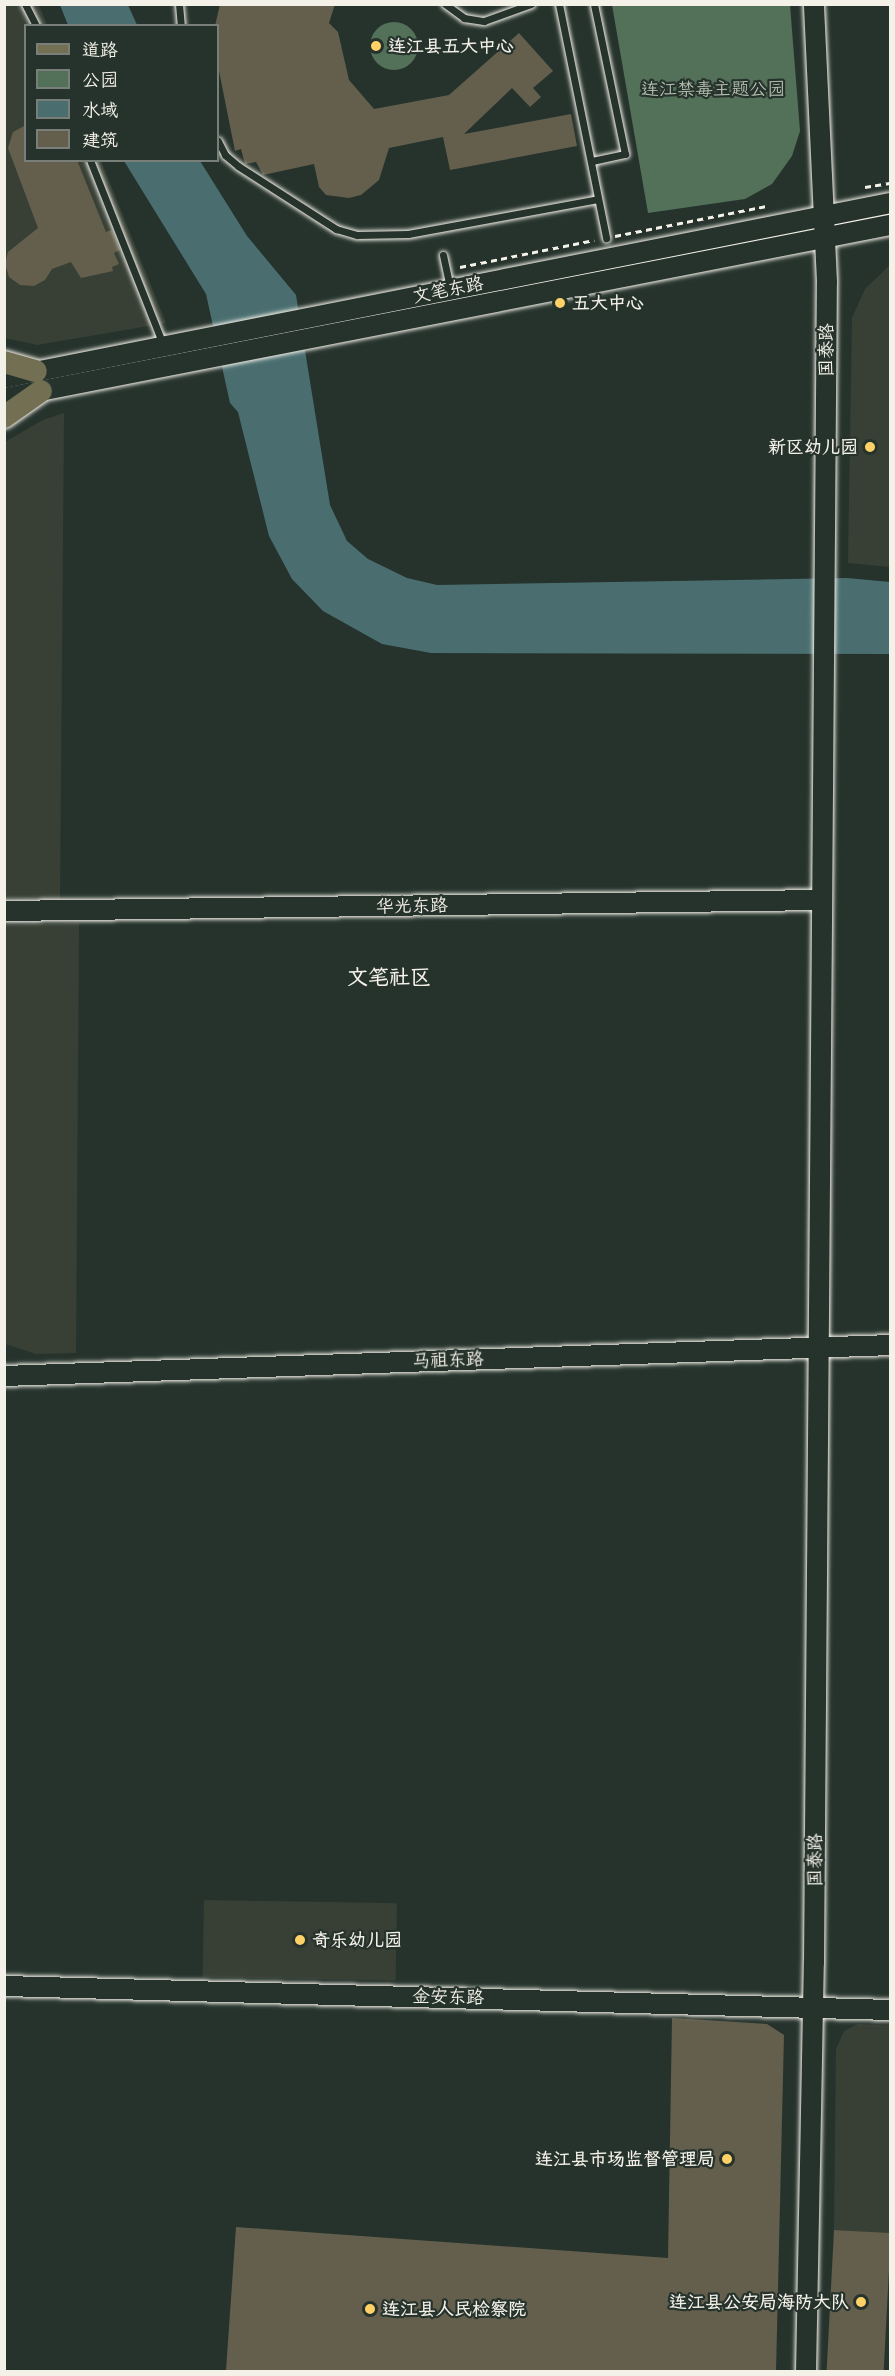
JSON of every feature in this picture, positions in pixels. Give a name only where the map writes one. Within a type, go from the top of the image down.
[{"type":"main road","points":[[4,363],[39,381],[4,417]]},
{"type":"street","name":"国泰路","points":[[806,2372],[813,2007],[819,900],[824,564],[825,238],[814,4]]},
{"type":"street","name":"文笔东路","points":[[4,398],[39,381],[164,346],[891,203]]},
{"type":"street","name":"文笔东路","points":[[4,378],[39,381],[218,356],[891,225]]},
{"type":"street","name":"华光东路","points":[[4,911],[819,900]]},
{"type":"street","name":"马祖东路","points":[[4,1376],[891,1345]]},
{"type":"street","name":"金安东路","points":[[4,1986],[891,2010]]},
{"type":"lane","points":[[25,4],[35,24]]},
{"type":"lane","points":[[179,4],[181,24]]},
{"type":"lane","points":[[445,4],[464,18],[484,21],[531,4]]},
{"type":"lane","points":[[559,4],[606,238]]},
{"type":"lane","points":[[592,161],[625,154],[594,4]]},
{"type":"lane","points":[[219,143],[225,155],[238,166],[336,229],[357,235],[408,234],[598,199]]},
{"type":"lane","points":[[91,162],[164,346]]},
{"type":"lane","points":[[443,255],[450,290]]},
{"type":"path","points":[[866,187],[891,183]]},
{"type":"shaded area","points":[[5,5],[39,5],[47,24],[24,24],[24,162],[101,162],[166,323],[37,345],[5,338]]},
{"type":"shaded area","name":"新区幼儿园","points":[[890,265],[890,567],[848,563],[852,318],[865,289]]},
{"type":"shaded area","points":[[64,413],[60,900],[5,898],[5,442],[43,420]]},
{"type":"shaded area","points":[[79,923],[76,1353],[36,1354],[5,1344],[5,925]]},
{"type":"shaded area","name":"奇乐幼儿园","points":[[204,1900],[397,1903],[396,1980],[203,1977]]},
{"type":"shaded area","points":[[858,2024],[890,2026],[890,2233],[834,2230],[836,2049],[844,2031]]},
{"type":"green space","name":"连江禁毒主题公园","points":[[612,5],[790,5],[800,131],[792,156],[772,184],[745,199],[648,213]]},
{"type":"green space","points":[[389,22],[399,22],[411,29],[418,41],[418,51],[411,63],[399,70],[389,70],[374,59],[370,51],[370,41],[381,26]]},
{"type":"water","points":[[60,5],[128,5],[137,24],[68,24]]},
{"type":"water","points":[[125,162],[201,162],[247,236],[296,295],[330,505],[347,541],[368,559],[407,578],[437,585],[847,578],[890,582],[890,654],[431,653],[382,644],[323,611],[292,579],[269,536],[238,412],[230,403],[206,294]]},
{"type":"building","points":[[220,4],[335,4],[329,23],[338,32],[349,80],[374,109],[449,95],[519,33],[553,71],[533,88],[541,97],[530,107],[512,88],[464,134],[571,114],[577,146],[450,170],[443,137],[389,148],[379,180],[361,195],[349,198],[326,195],[319,187],[314,164],[263,175],[256,162],[245,164],[241,149],[235,151],[219,71],[219,24],[215,24]]},
{"type":"building","points":[[24,126],[24,162],[78,162],[106,232],[112,230],[120,250],[114,253],[119,264],[112,267],[113,271],[81,278],[71,262],[52,269],[45,280],[34,286],[20,285],[9,277],[5,264],[8,252],[38,228],[8,148],[13,132]]},
{"type":"building","points":[[672,2018],[767,2024],[784,2035],[776,2372],[226,2370],[236,2227],[668,2258]]},
{"type":"building","name":"连江县公安局海防大队","points":[[834,2230],[890,2233],[884,2372],[827,2372]]},
{"type":"place","name":"连江县五大中心","points":[[376,46]]},
{"type":"place","name":"五大中心","points":[[560,303]]},
{"type":"place","name":"新区幼儿园","points":[[870,447]]},
{"type":"place","name":"奇乐幼儿园","points":[[300,1940]]},
{"type":"place","name":"连江县市场监督管理局","points":[[727,2159]]},
{"type":"place","name":"连江县公安局海防大队","points":[[861,2302]]},
{"type":"place","name":"连江县人民检察院","points":[[370,2309]]},
{"type":"district","name":"文笔社区","points":[[389,977]]}]
